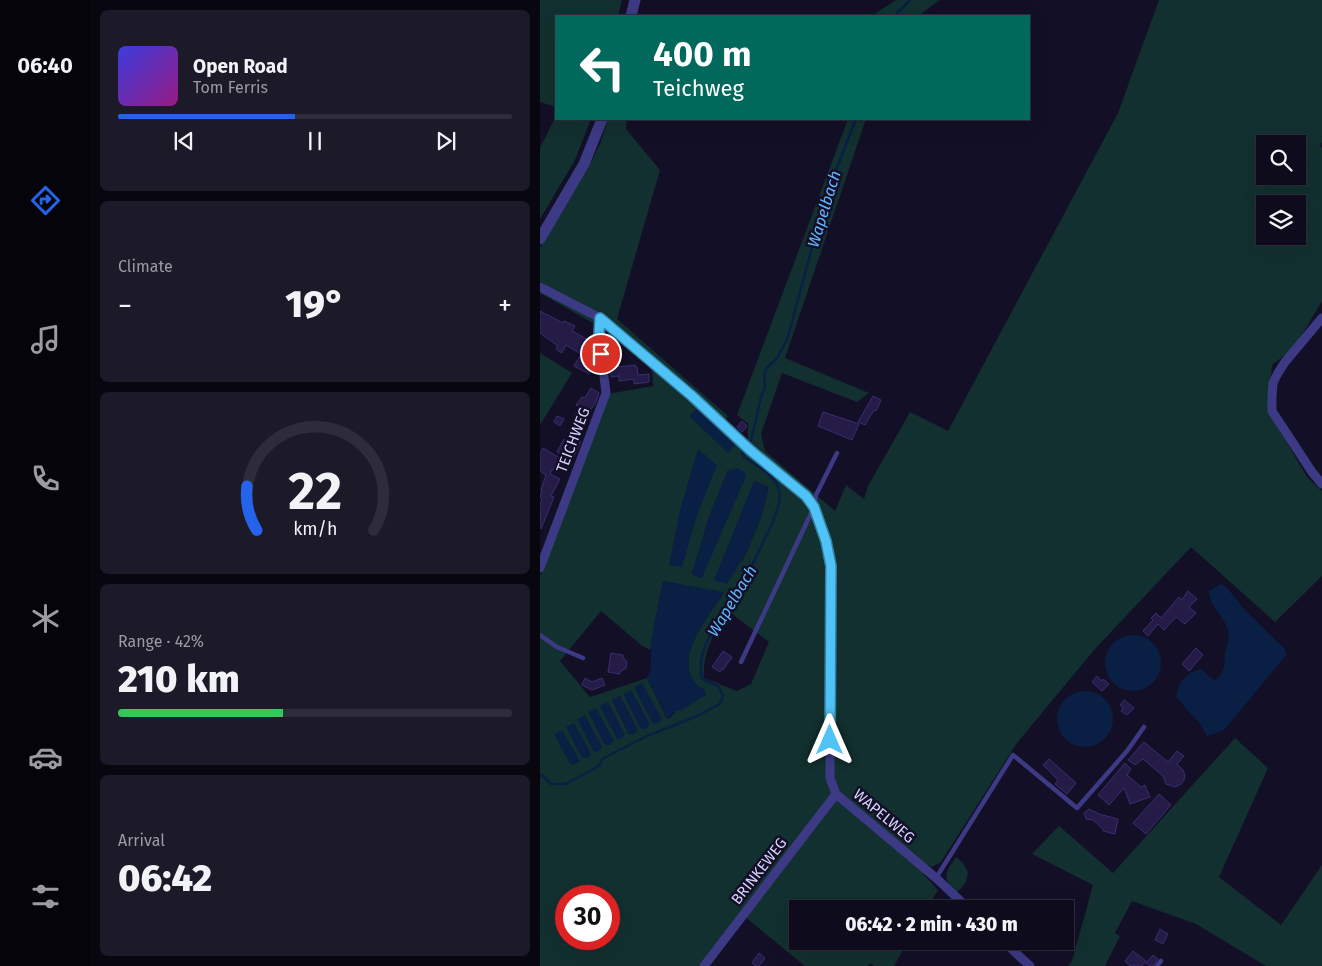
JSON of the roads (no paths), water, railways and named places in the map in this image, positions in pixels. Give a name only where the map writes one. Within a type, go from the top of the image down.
[{"type":"street","points":[[631,15],[635,0]]},
{"type":"street","points":[[540,239],[584,164],[602,120]]},
{"type":"street","name":"WAPELWEG","points":[[540,287],[600,318],[692,396],[750,450],[806,496],[814,507],[826,541],[831,566],[830,778],[836,794],[959,900]]},
{"type":"street","name":"TEICHWEG","points":[[540,568],[606,393],[599,335],[600,318]]},
{"type":"street","points":[[1322,318],[1278,372],[1273,383],[1272,411],[1322,484]]},
{"type":"street","name":"BRINKEWEG","points":[[704,966],[836,794]]},
{"type":"street","points":[[1013,950],[1030,966]]},
{"type":"lane","points":[[741,662],[814,507],[816,495],[837,453]]},
{"type":"lane","points":[[540,635],[557,647],[583,658]]},
{"type":"lane","points":[[936,878],[1013,755],[1077,808],[1127,751],[1144,727]]},
{"type":"lane","points":[[1157,966],[1161,961]]},
{"type":"water","points":[[696,409],[735,445],[728,453],[689,416]]},
{"type":"water","points":[[698,449],[717,465],[698,512],[682,567],[669,565],[680,510]]},
{"type":"water","points":[[738,468],[746,474],[745,478],[702,578],[692,574],[709,517],[728,470]]},
{"type":"water","points":[[754,481],[768,487],[758,525],[747,550],[727,584],[714,580]]},
{"type":"water","points":[[663,581],[724,592],[700,628],[689,656],[689,669],[694,680],[705,690],[706,695],[680,711],[677,710],[667,719],[647,678],[651,669],[651,641]]},
{"type":"water","points":[[1221,584],[1284,648],[1287,654],[1224,730],[1207,736],[1201,725],[1176,697],[1181,683],[1191,673],[1201,669],[1212,679],[1216,680],[1223,671],[1228,634],[1224,621],[1214,607],[1209,591]]},
{"type":"water","points":[[1133,635],[1144,637],[1153,643],[1159,652],[1161,663],[1159,674],[1153,683],[1144,689],[1133,691],[1122,689],[1113,683],[1107,674],[1105,663],[1107,652],[1113,643],[1122,637]]},
{"type":"water","points":[[642,683],[662,719],[658,723],[653,724],[634,687]]},
{"type":"water","points":[[631,690],[650,724],[646,729],[641,729],[623,694]]},
{"type":"water","points":[[1085,691],[1096,693],[1105,699],[1111,708],[1113,719],[1111,730],[1105,739],[1096,745],[1085,747],[1074,745],[1065,739],[1059,730],[1057,719],[1059,708],[1065,699],[1074,693]]},
{"type":"water","points":[[620,696],[637,729],[635,733],[629,734],[612,700]]},
{"type":"water","points":[[608,702],[625,735],[622,738],[617,739],[600,706]]},
{"type":"water","points":[[596,708],[614,741],[611,745],[605,745],[588,712]]},
{"type":"water","points":[[585,715],[602,747],[599,751],[594,752],[577,719]]},
{"type":"water","points":[[574,723],[591,754],[588,758],[582,758],[566,727]]},
{"type":"water","points":[[562,730],[580,761],[576,764],[571,765],[554,734]]},
{"type":"waterway","name":"Wapelbach","points":[[895,15],[910,0]]},
{"type":"waterway","name":"Wapelbach","points":[[751,441],[761,397],[765,388],[764,376],[766,369],[777,358],[787,340],[826,196],[856,120]]},
{"type":"waterway","name":"Wapelbach","points":[[540,776],[542,775],[551,784],[565,784],[600,765],[602,759],[647,736],[695,717],[720,704],[723,696],[718,686],[702,679],[702,655],[711,633],[737,593],[772,524],[780,496],[778,487],[772,478],[744,457],[742,452]]}]
